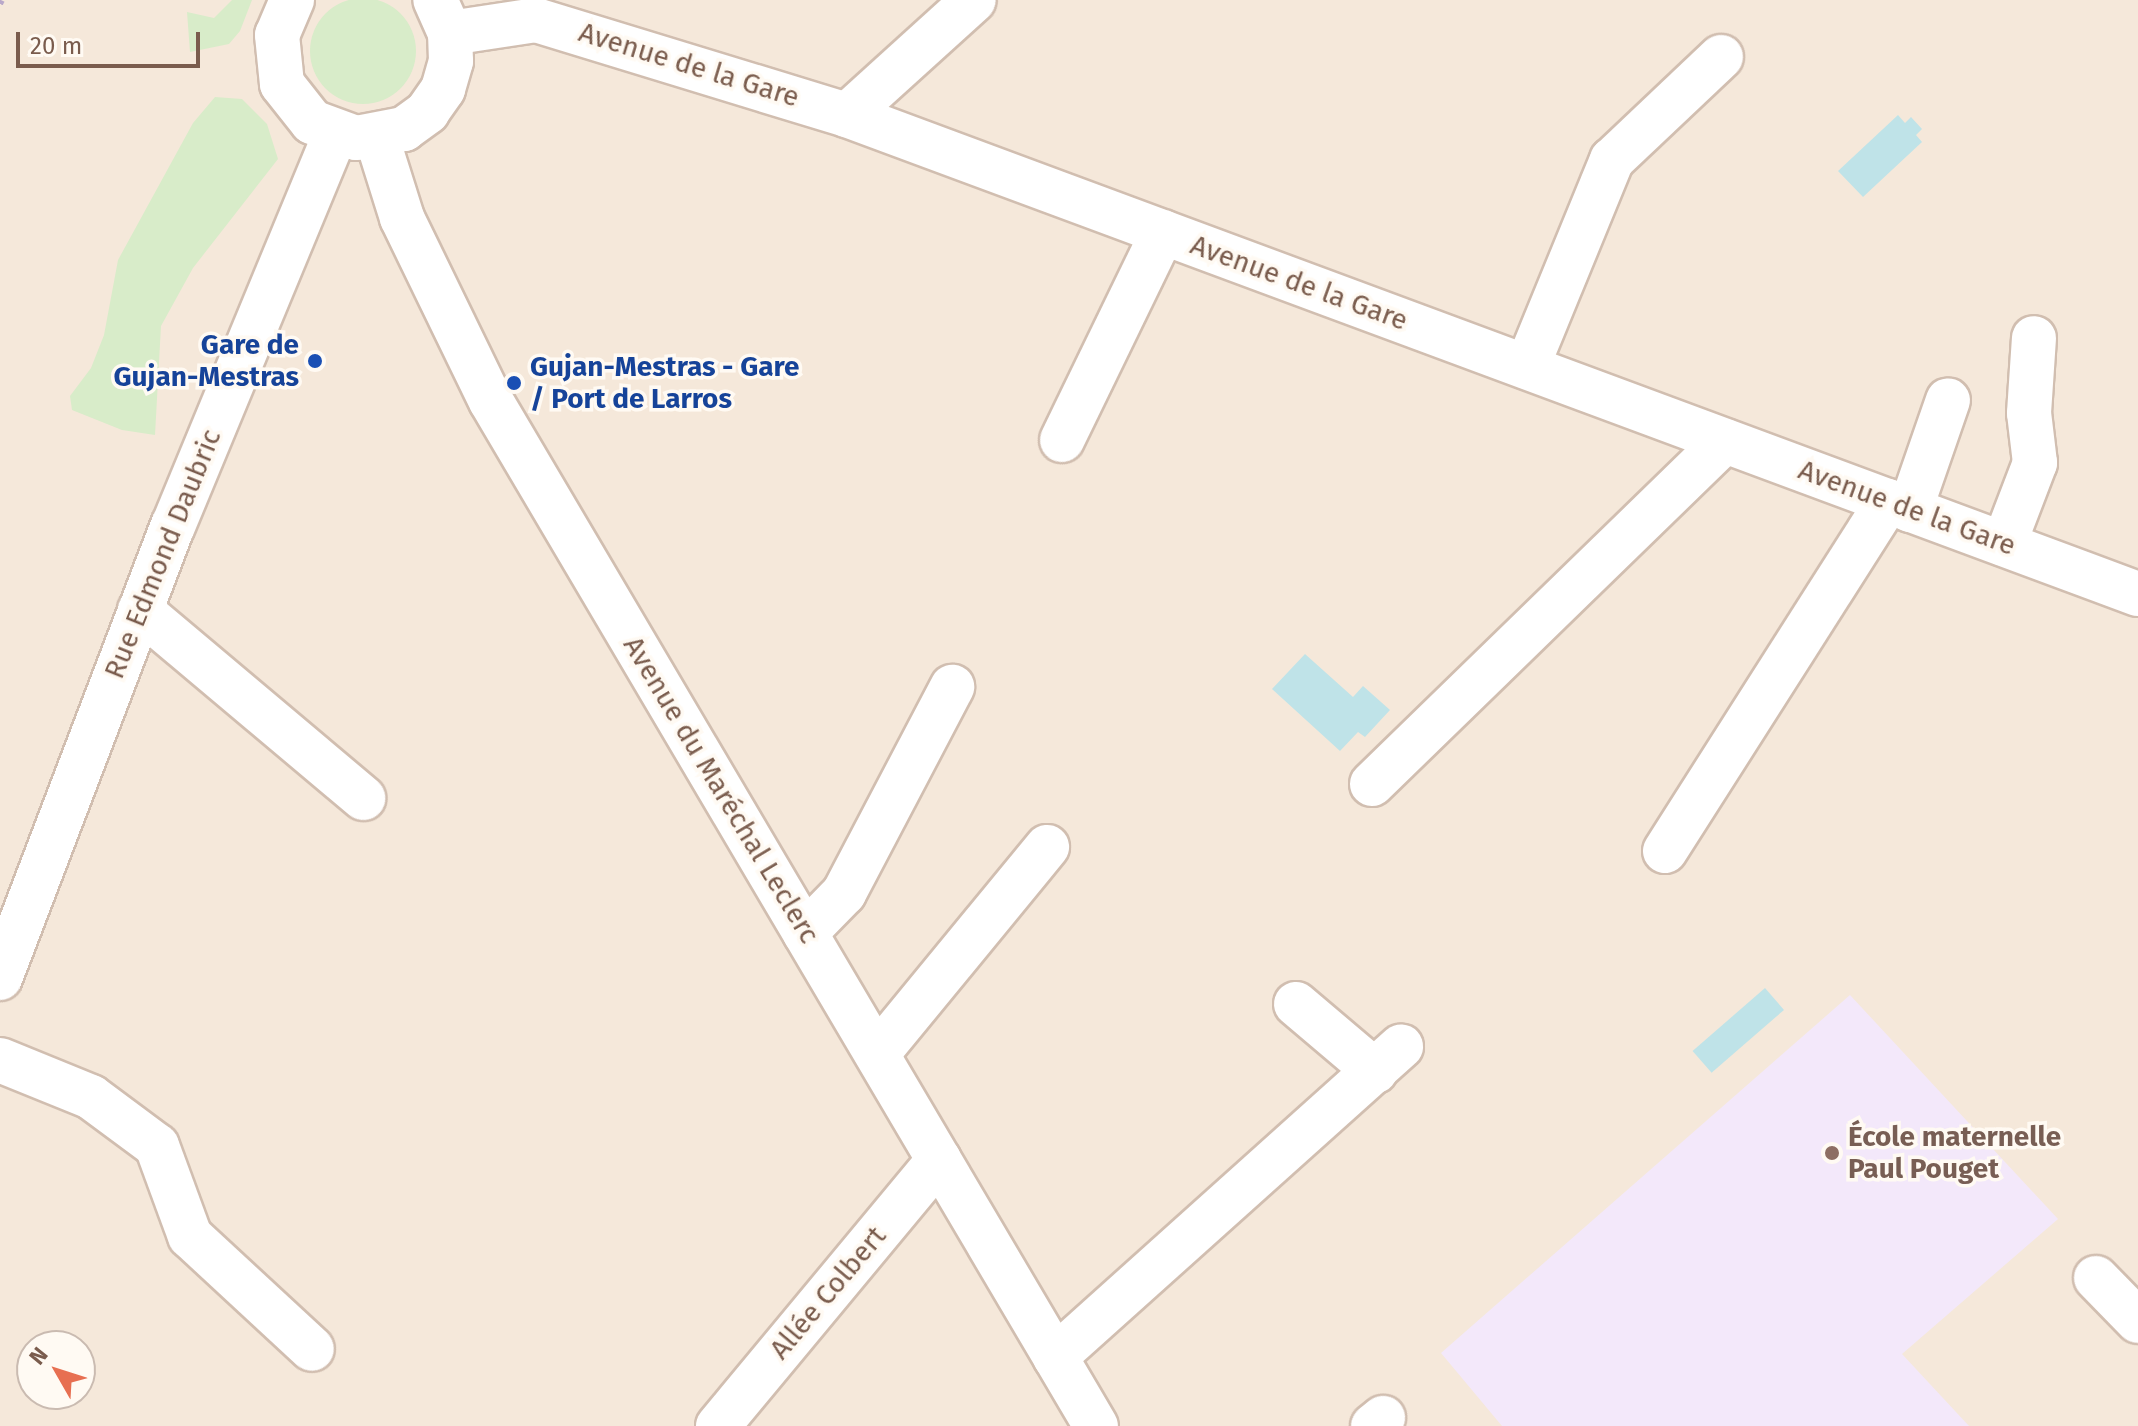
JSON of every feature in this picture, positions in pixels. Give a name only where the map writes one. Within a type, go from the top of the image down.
[{"type":"street","points":[[292,0],[277,35],[282,84],[294,106],[356,136],[404,129],[427,112],[443,89],[451,61],[443,16]]},
{"type":"street","points":[[847,115],[974,0]]},
{"type":"street","name":"Avenue de la Gare","points":[[443,16],[536,20],[847,115],[2138,594]]},
{"type":"street","points":[[1527,367],[1612,160],[1721,57]]},
{"type":"street","name":"Rue Edmond Daubric","points":[[0,978],[140,610],[356,136]]},
{"type":"street","name":"Avenue du Maréchal Leclerc","points":[[356,136],[402,218],[491,401],[1096,1426]]},
{"type":"street","points":[[1062,440],[1163,232]]},
{"type":"street","points":[[2004,544],[2035,463],[2029,413],[2034,338]]},
{"type":"street","points":[[1665,851],[1899,505],[1948,400]]},
{"type":"street","points":[[1372,784],[1725,441]]},
{"type":"street","points":[[140,610],[363,798]]},
{"type":"street","points":[[805,933],[844,893],[952,687]]},
{"type":"street","points":[[877,1054],[1047,847]]},
{"type":"street","points":[[1055,1357],[1388,1059],[1296,1004]]},
{"type":"street","points":[[0,1060],[91,1097],[157,1146],[190,1236],[312,1349]]},
{"type":"street","name":"Allée Colbert","points":[[718,1426],[939,1160]]},
{"type":"street","points":[[2096,1278],[2138,1321]]},
{"type":"shaded area","points":[[0,0],[2138,0],[2138,1426],[0,1426]]},
{"type":"shaded area","name":"École maternelle Paul Pouget","points":[[1850,995],[2058,1219],[1902,1354],[1969,1426],[1502,1426],[1441,1353]]},
{"type":"green space","points":[[363,-2],[383,2],[400,14],[412,31],[416,51],[412,71],[400,88],[383,100],[363,104],[343,100],[326,88],[314,71],[310,51],[314,31],[326,14],[343,2]]},
{"type":"green space","points":[[232,0],[252,0],[240,31],[229,44],[190,52],[187,12],[214,18]]},
{"type":"green space","points":[[215,97],[242,99],[267,124],[278,159],[193,268],[161,326],[155,435],[122,430],[72,410],[70,396],[91,368],[104,335],[118,260],[193,123]]},
{"type":"water","points":[[1898,115],[1905,123],[1911,117],[1922,129],[1916,135],[1922,142],[1863,197],[1838,171]]},
{"type":"water","points":[[1305,654],[1353,697],[1363,686],[1390,710],[1365,737],[1358,732],[1340,751],[1272,689]]},
{"type":"water","points":[[1765,988],[1784,1010],[1712,1073],[1693,1051]]},
{"type":"railway","points":[[0,4],[2,0]]},
{"type":"place","name":"Gare de Gujan-Mestras","points":[[315,361]]},
{"type":"place","name":"Gujan-Mestras - Gare / Port de Larros","points":[[514,383]]},
{"type":"place","name":"École maternelle Paul Pouget","points":[[1832,1153]]}]
